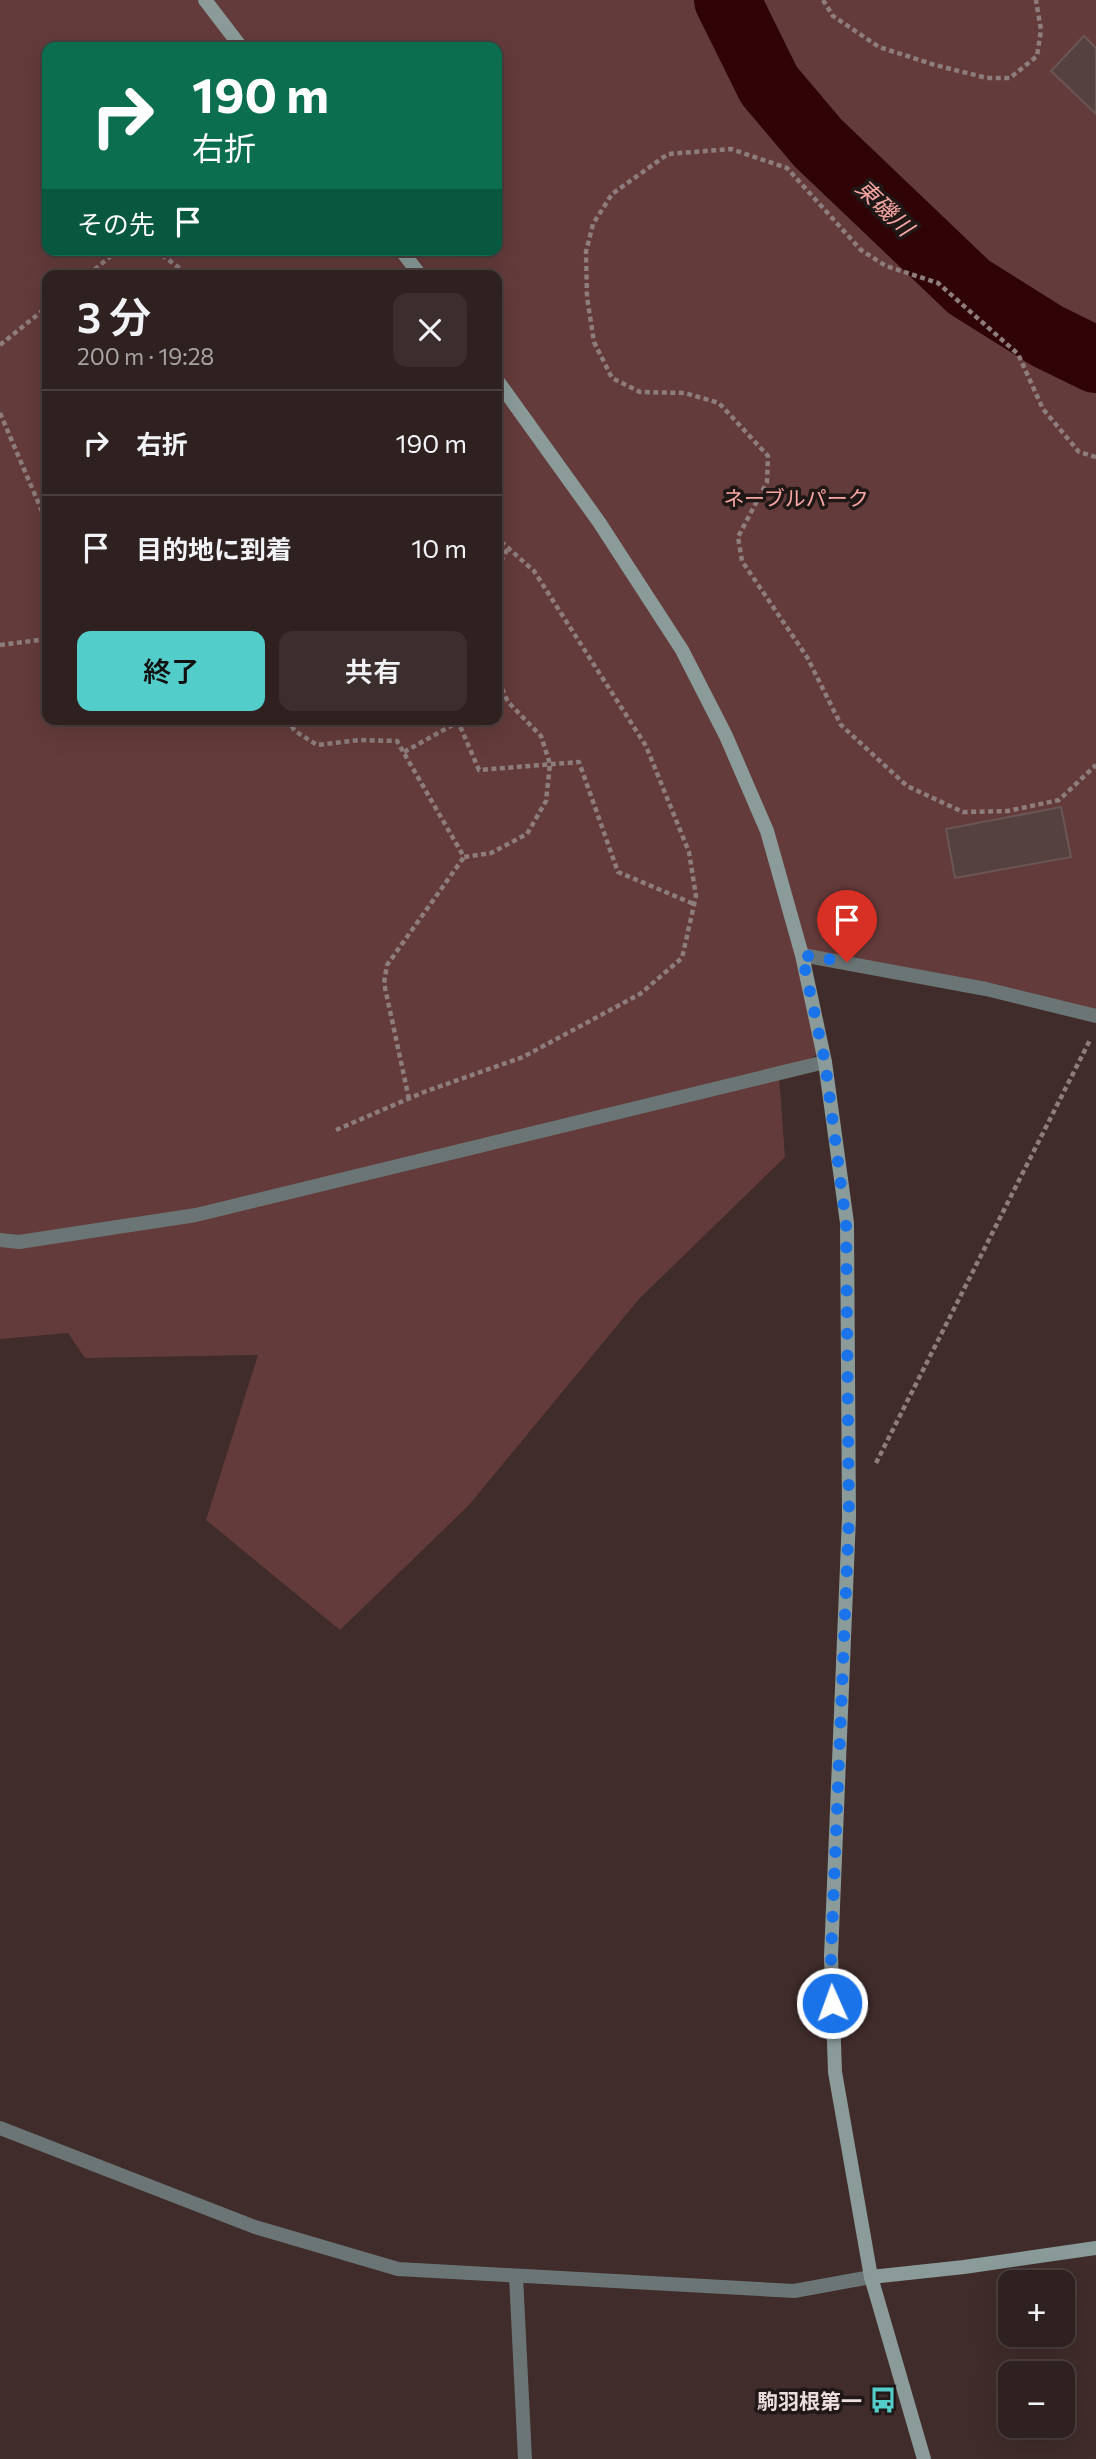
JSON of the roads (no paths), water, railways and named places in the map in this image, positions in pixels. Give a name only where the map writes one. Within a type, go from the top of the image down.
[{"type":"street","points":[[205,0],[237,42]]},
{"type":"street","points":[[406,256],[416,270]]},
{"type":"street","points":[[502,387],[599,522],[682,650],[726,736],[767,831],[802,955],[825,1062],[846,1223],[847,1276],[849,1517],[831,1956],[835,2072],[871,2277],[924,2459]]},
{"type":"street","points":[[802,955],[986,989],[1096,1016]]},
{"type":"street","points":[[0,1240],[19,1242],[196,1215],[825,1062]]},
{"type":"street","points":[[0,2128],[255,2227],[398,2269],[794,2291],[871,2277],[1096,2248]]},
{"type":"street","points":[[516,2276],[525,2459]]},
{"type":"waterway","name":"東磯川","points":[[727,0],[769,85],[818,143],[969,287],[1047,336],[1096,360]]},
{"type":"place","name":"駒羽根第一","points":[[883,2400]]},
{"type":"park label","name":"ネーブルパーク","points":[[796,497]]}]
